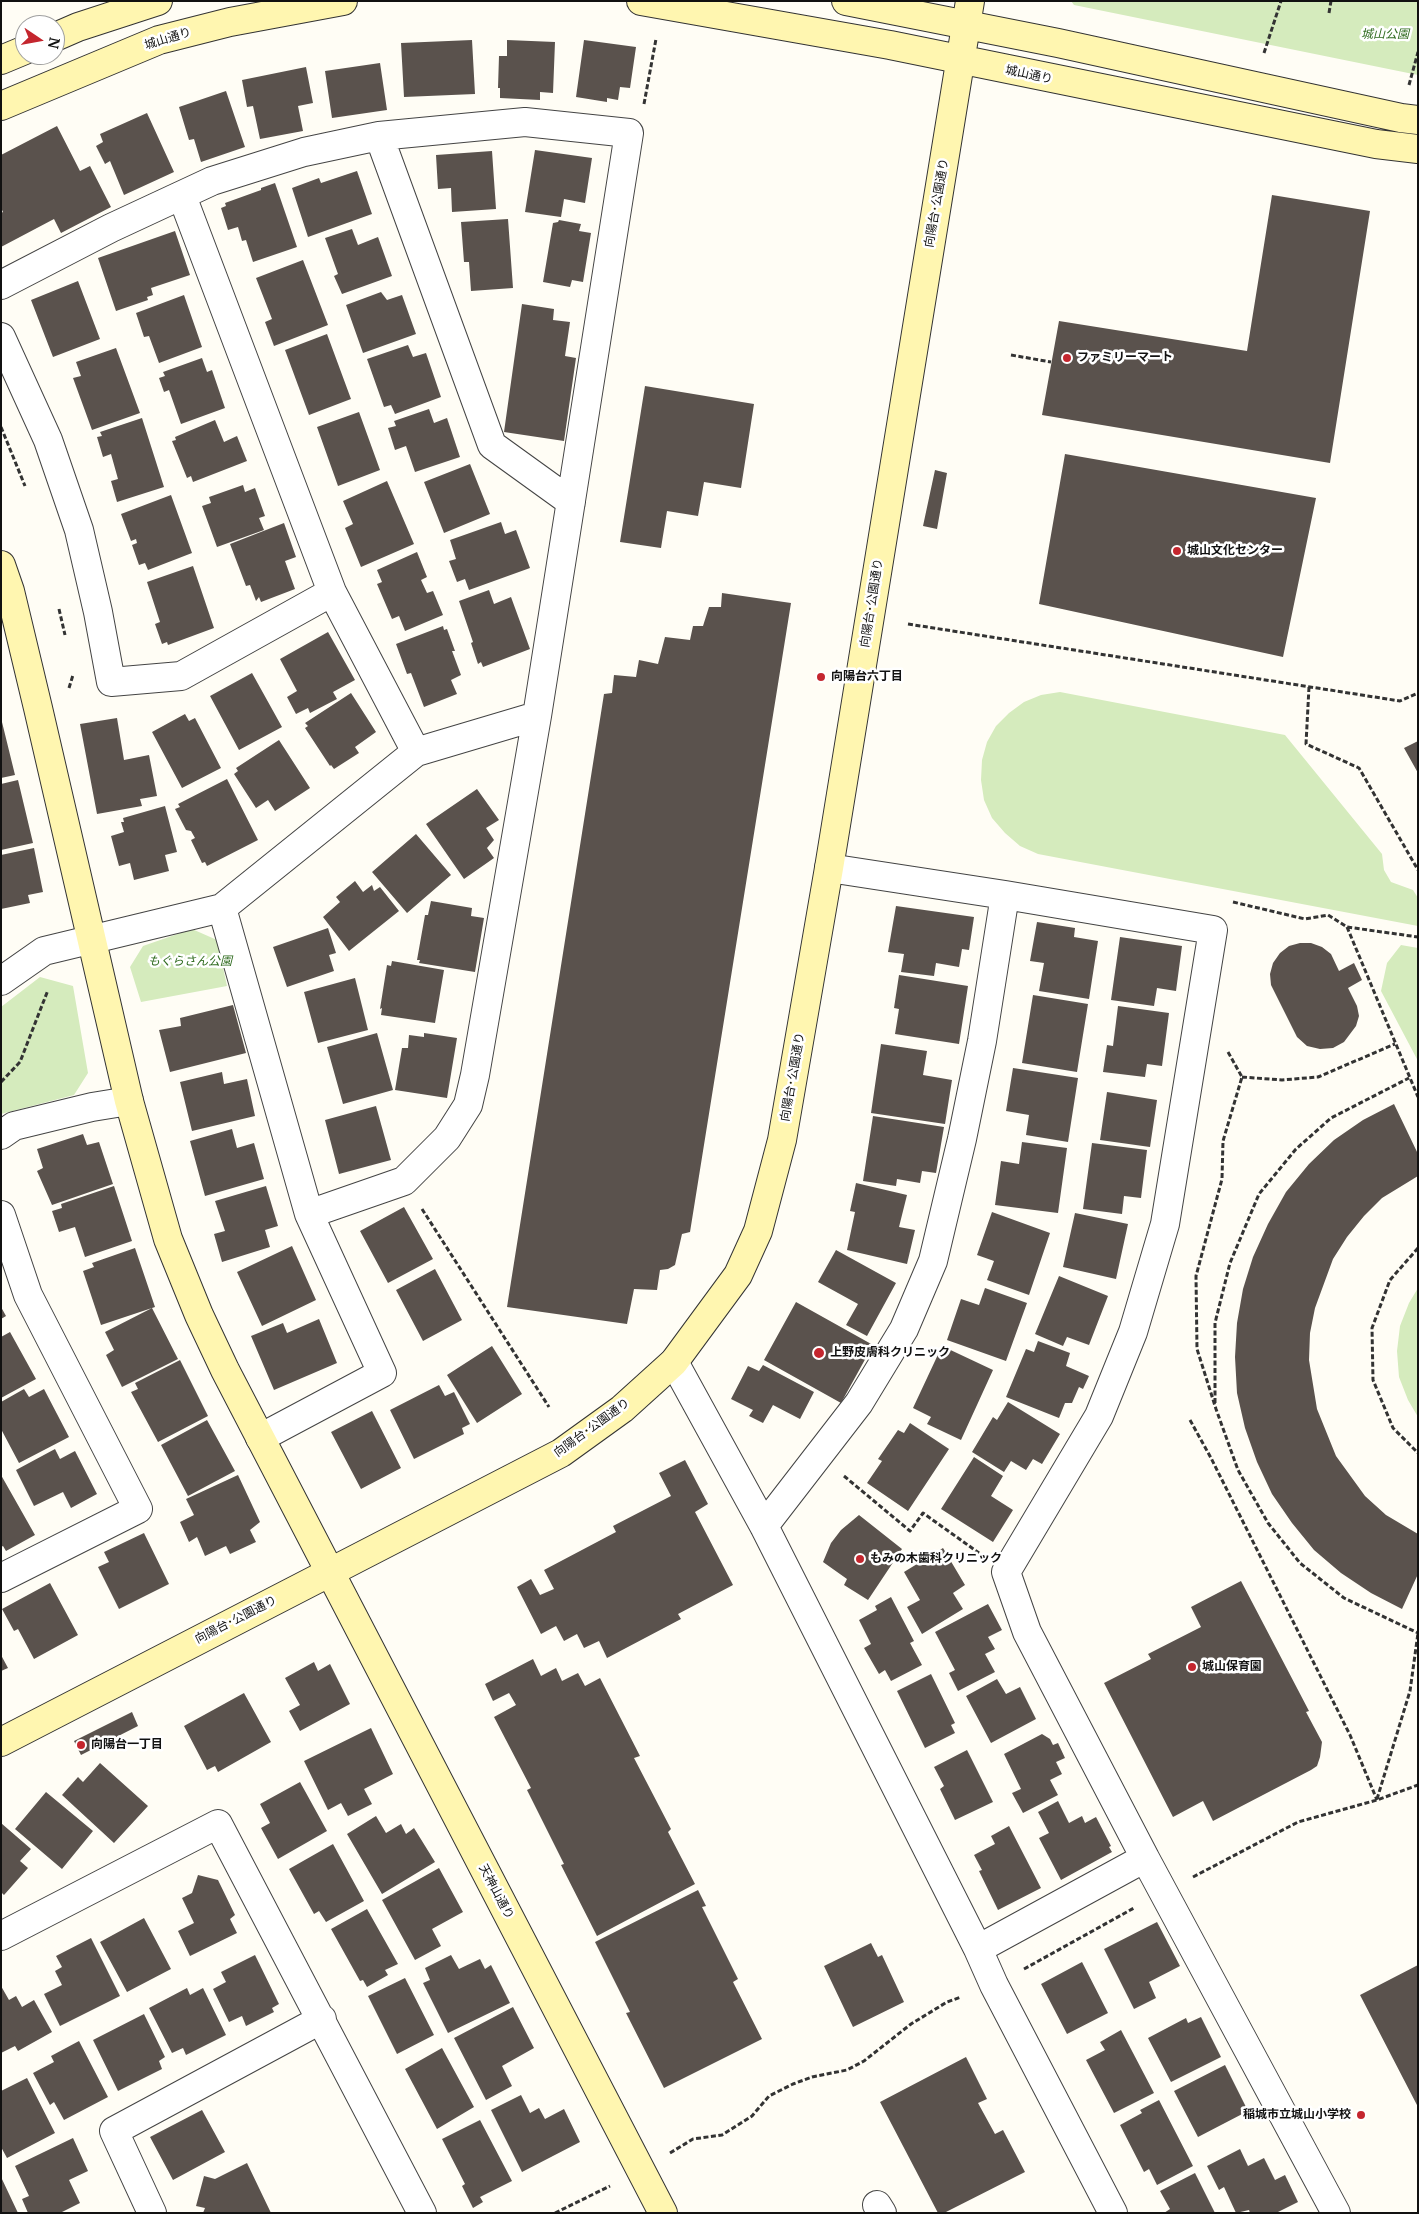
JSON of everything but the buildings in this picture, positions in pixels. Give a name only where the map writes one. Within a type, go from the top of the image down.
[{"type":"street","points":[[65,33],[158,1]]},
{"type":"street","name":"城山通り","points":[[1,106],[159,40],[230,22],[343,1]]},
{"type":"street","name":"城山通り","points":[[641,1],[822,32],[1376,144],[1418,149]]},
{"type":"street","points":[[846,1],[968,13],[1401,118],[1418,120]]},
{"type":"street","name":"向陽台･公園通り","points":[[1,1742],[561,1453],[622,1409],[674,1362],[738,1275],[758,1232],[782,1140],[829,868],[968,13]]},
{"type":"street","points":[[1,60],[15,54]]},
{"type":"street","points":[[1,285],[111,228],[182,196],[212,180],[295,155],[378,136],[526,122],[629,133],[537,716],[477,1065],[468,1105],[447,1138],[404,1181],[309,1214]]},
{"type":"street","points":[[378,136],[492,445],[571,502]]},
{"type":"street","points":[[182,196],[332,592],[416,752]]},
{"type":"street","points":[[1,337],[48,440],[79,530],[111,682],[181,676],[332,592]]},
{"type":"street","name":"天神山通り","points":[[1,565],[14,609],[129,1101],[168,1239],[199,1315],[260,1438],[663,2213]]},
{"type":"street","points":[[1,981],[44,950],[222,908],[416,752],[537,716]]},
{"type":"street","points":[[829,868],[1212,930],[1165,1224],[1133,1332],[1099,1416],[1006,1572],[1027,1632],[1145,1858],[1336,2213]]},
{"type":"street","points":[[764,1526],[820,1456],[859,1403],[904,1329],[934,1261],[982,1042],[1005,895]]},
{"type":"street","points":[[222,908],[309,1214],[382,1373],[260,1438]]},
{"type":"street","points":[[1,1135],[14,1126],[92,1107],[129,1101]]},
{"type":"street","points":[[1,1215],[28,1295],[138,1509],[1,1578]]},
{"type":"street","points":[[674,1362],[764,1526],[978,1949],[994,1985],[1113,2213]]},
{"type":"street","points":[[1,1936],[218,1824],[422,2213]]},
{"type":"street","points":[[978,1949],[1145,1858]]},
{"type":"street","points":[[152,2213],[114,2131],[322,2020]]},
{"type":"path","points":[[1264,54],[1281,1]]},
{"type":"path","points":[[1329,13],[1331,1]]},
{"type":"path","points":[[629,133],[642,115],[657,36]]},
{"type":"path","points":[[1408,90],[1418,52]]},
{"type":"path","points":[[1011,355],[1051,362]]},
{"type":"path","points":[[1,427],[26,490]]},
{"type":"path","points":[[58,601],[66,639]]},
{"type":"path","points":[[908,624],[1400,702],[1418,693]]},
{"type":"path","points":[[66,694],[73,678],[71,668]]},
{"type":"path","points":[[1309,687],[1306,744],[1359,768],[1418,870]]},
{"type":"path","points":[[1212,930],[1227,900],[1305,920],[1328,915],[1347,927],[1418,937]]},
{"type":"path","points":[[1347,927],[1418,1097]]},
{"type":"path","points":[[1,1082],[20,1062],[49,989],[55,984]]},
{"type":"path","points":[[1190,1420],[1346,1726],[1377,1800],[1410,1691],[1418,1633],[1344,1598],[1300,1563],[1268,1523],[1238,1470],[1197,1349],[1196,1276],[1222,1179],[1223,1141],[1242,1077],[1229,1053],[1196,1027]]},
{"type":"path","points":[[1242,1077],[1282,1080],[1318,1078],[1395,1044]]},
{"type":"path","points":[[1215,1406],[1215,1323],[1230,1264],[1259,1194],[1296,1149],[1331,1118],[1410,1078]]},
{"type":"path","points":[[404,1181],[549,1407]]},
{"type":"path","points":[[1418,1248],[1390,1280],[1372,1328],[1373,1380],[1393,1428],[1418,1453]]},
{"type":"path","points":[[820,1456],[910,1531],[923,1513],[1006,1572]]},
{"type":"green space","name":"城山公園","points":[[1071,1],[1418,1],[1418,75],[1074,5]]},
{"type":"green space","points":[[1060,692],[1285,735],[1382,854],[1384,870],[1391,882],[1413,890],[1418,898],[1418,926],[1038,854],[1020,846],[992,818],[984,800],[981,780],[982,760],[987,742],[996,726],[1009,713],[1024,702],[1041,695]]},
{"type":"green space","name":"もぐらさん公園","points":[[192,929],[217,940],[227,986],[141,1002],[130,967],[143,946]]},
{"type":"green space","points":[[1401,945],[1418,948],[1418,1061],[1381,991],[1387,963]]},
{"type":"green space","points":[[40,977],[73,986],[88,1073],[74,1095],[1,1114],[1,1007]]},
{"type":"green space","points":[[1418,1288],[1418,1417],[1408,1400],[1399,1377],[1397,1351],[1400,1326],[1409,1303]]},
{"type":"place","name":"ファミリーマート","points":[[1067,358]]},
{"type":"place","name":"城山文化センター","points":[[1177,551]]},
{"type":"place","name":"向陽台六丁目","points":[[821,677]]},
{"type":"place","name":"上野皮膚科クリニック","points":[[819,1353]]},
{"type":"place","name":"もみの木歯科クリニック","points":[[860,1559]]},
{"type":"place","name":"城山保育園","points":[[1192,1667]]},
{"type":"place","name":"向陽台一丁目","points":[[81,1745]]},
{"type":"place","name":"稲城市立城山小学校","points":[[1361,2115]]}]
